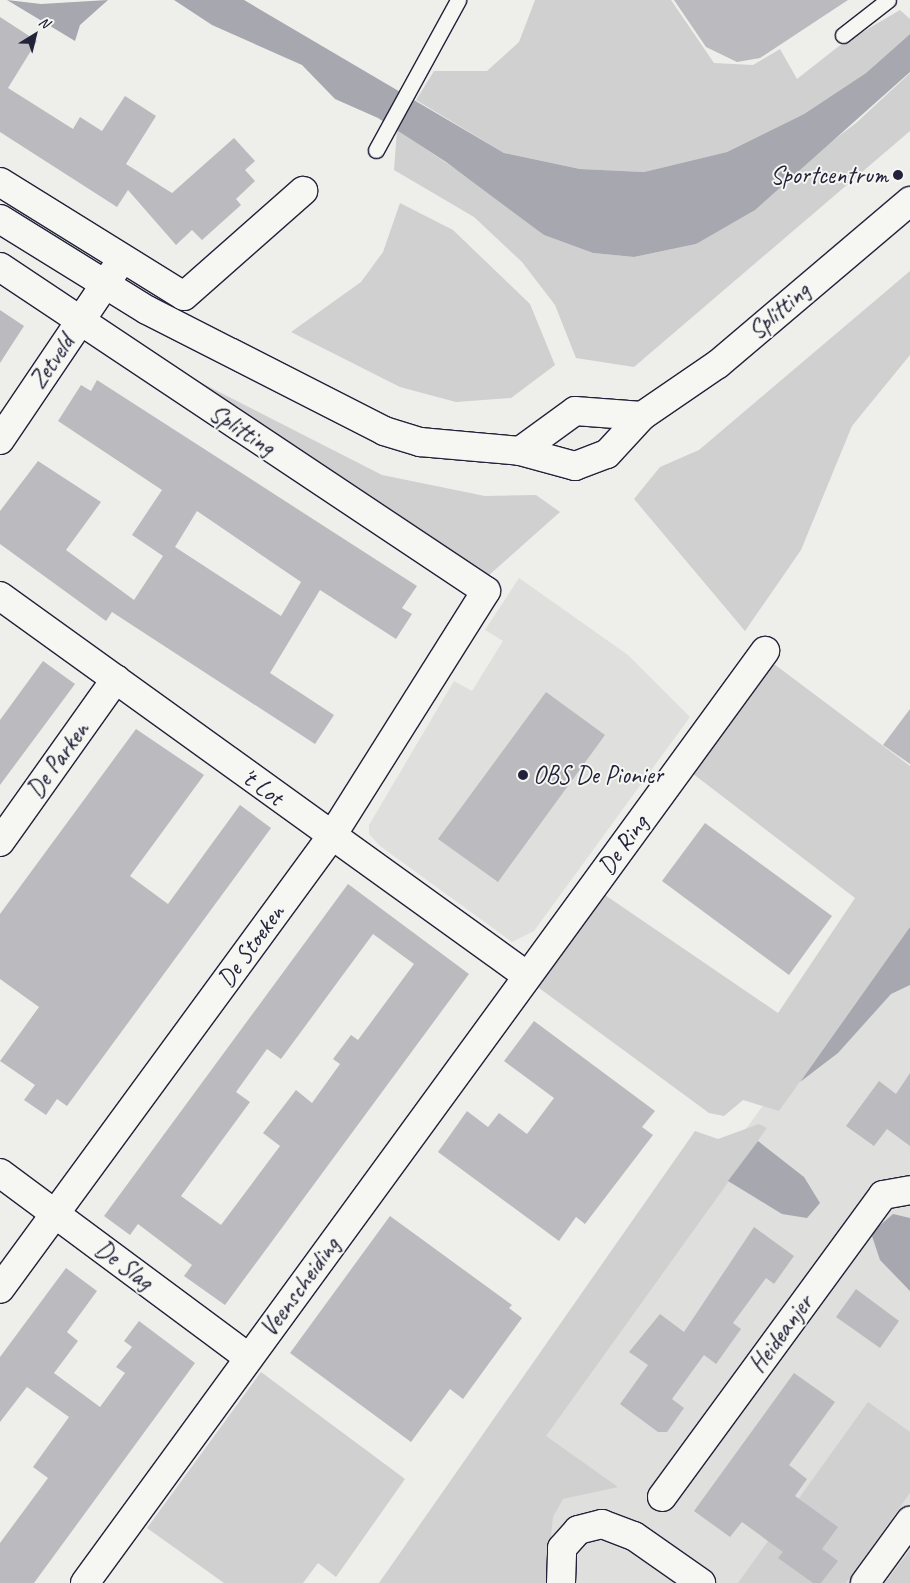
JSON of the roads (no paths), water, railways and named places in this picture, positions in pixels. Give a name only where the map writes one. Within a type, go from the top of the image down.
[{"type":"street","points":[[0,182],[121,260],[184,296],[303,191]]},
{"type":"street","name":"Splitting","points":[[0,219],[105,285],[384,431],[420,442],[520,451],[575,466],[590,463],[623,439],[642,416],[718,364],[910,201]]},
{"type":"street","points":[[105,285],[121,260]]},
{"type":"street","name":"Splitting","points":[[0,268],[81,319],[486,591]]},
{"type":"street","name":"Zetveld","points":[[3,431],[105,285]]},
{"type":"street","points":[[520,451],[575,412],[642,416]]},
{"type":"street","name":"De Stoeken","points":[[0,1289],[331,837],[486,591]]},
{"type":"street","name":"'t Lot","points":[[0,596],[331,837],[521,983]]},
{"type":"street","name":"De Ring","points":[[521,983],[765,651]]},
{"type":"street","name":"De Parken","points":[[0,842],[116,679]]},
{"type":"street","name":"Veenscheiding","points":[[85,1583],[521,983]]},
{"type":"street","name":"De Slag","points":[[0,1172],[249,1358]]},
{"type":"street","name":"Heideanjer","points":[[662,1497],[883,1195],[910,1190]]},
{"type":"street","points":[[865,1583],[910,1521]]},
{"type":"street","points":[[560,1583],[562,1548],[578,1530],[602,1524],[634,1536],[701,1583]]},
{"type":"lane","points":[[376,150],[415,75],[458,0]]},
{"type":"lane","points":[[843,35],[888,0]]},
{"type":"place","name":"Sportcentrum","points":[[898,175]]},
{"type":"place","name":"OBS De Pionier","points":[[523,775]]}]
